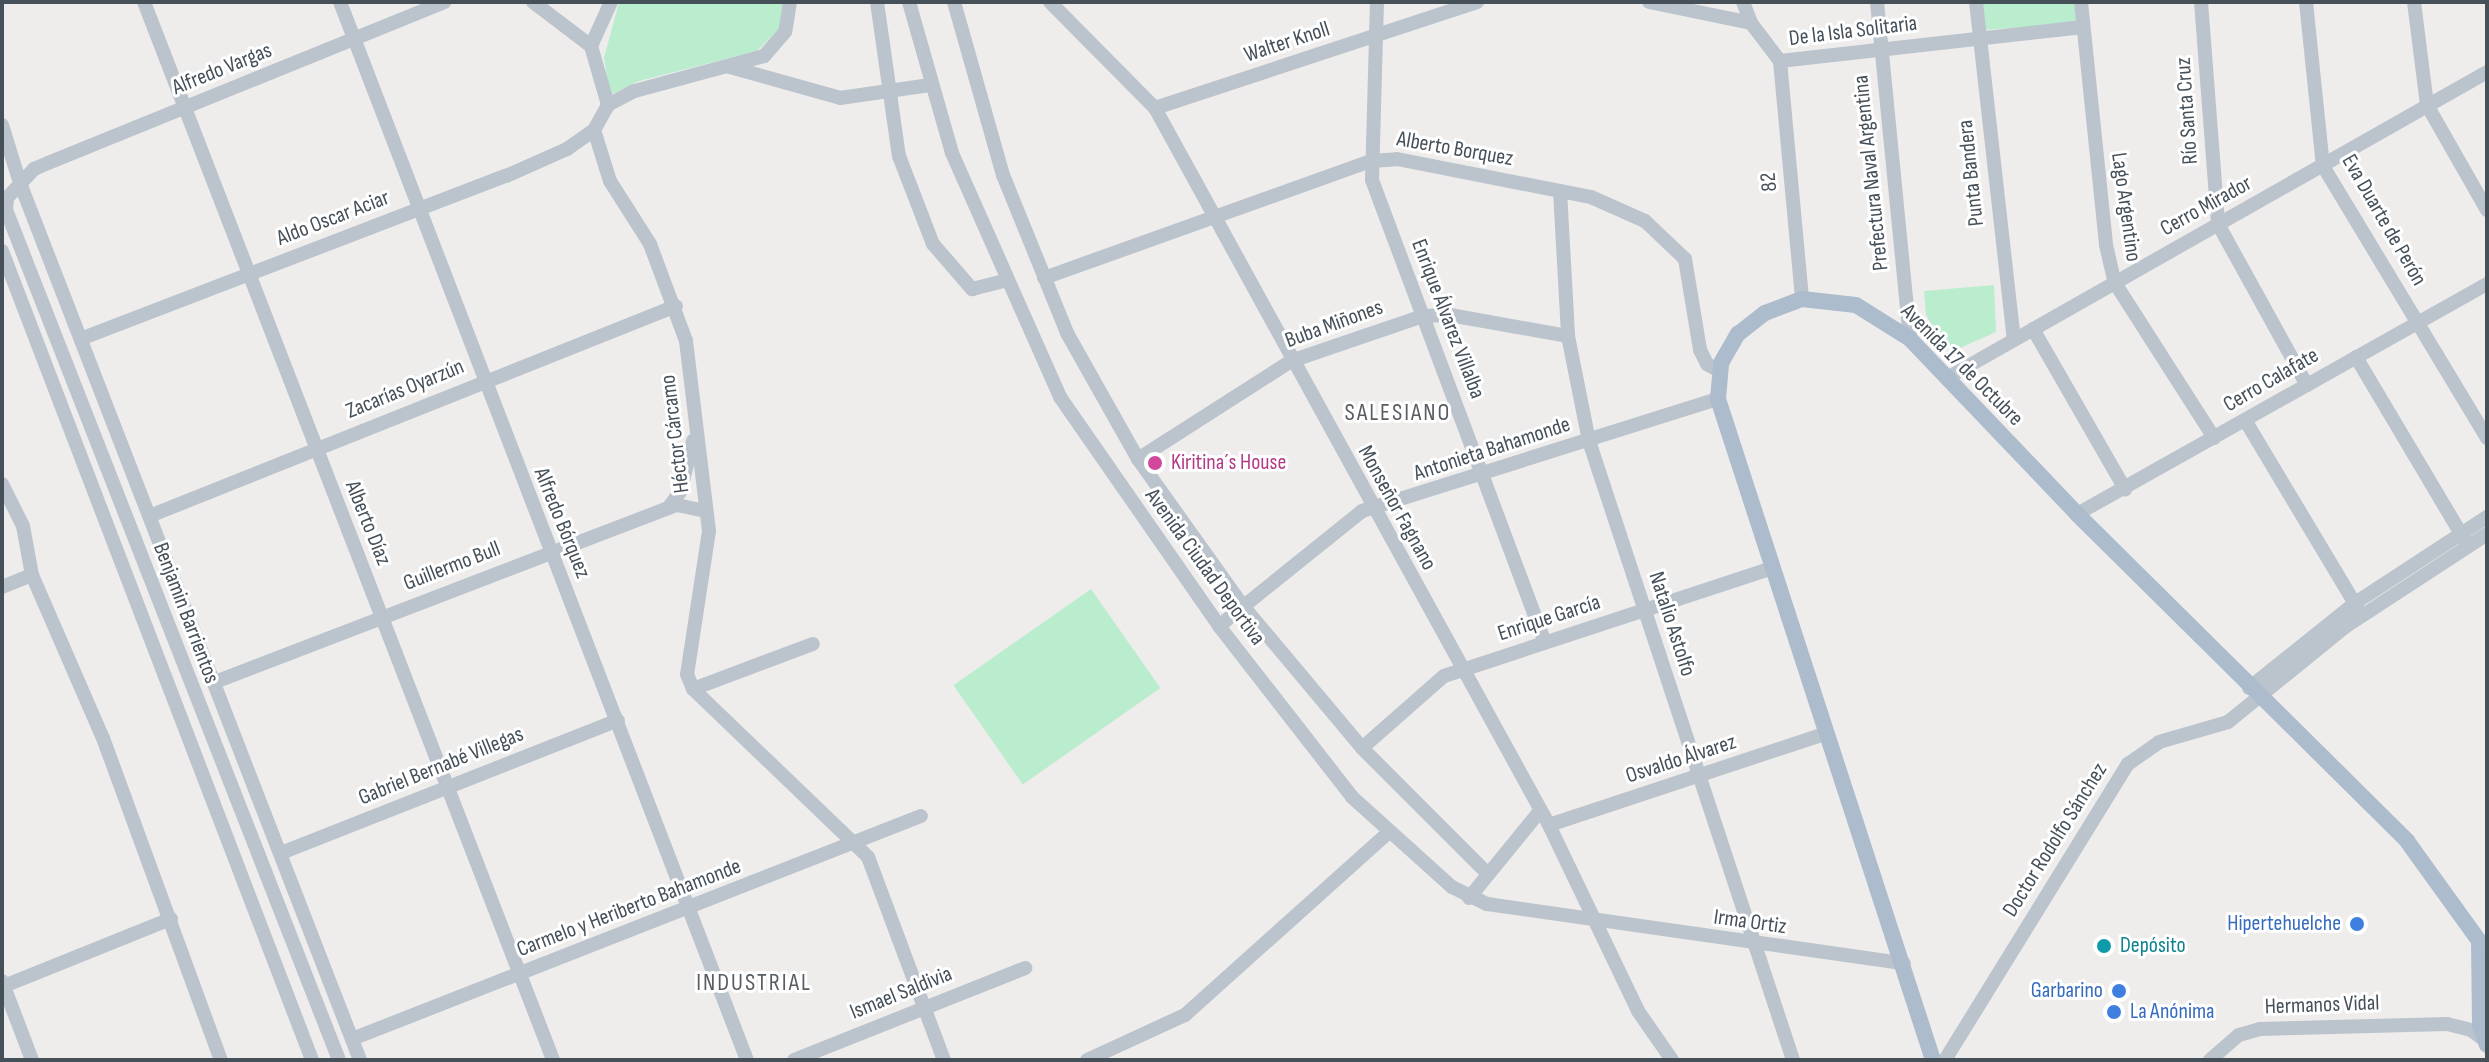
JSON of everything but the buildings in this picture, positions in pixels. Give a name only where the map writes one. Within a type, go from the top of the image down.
[{"type":"main road","name":"Avenida 17 de Octubre","points":[[1933,1060],[1904,963],[1718,399],[1719,371],[1729,346],[1746,326],[1775,308],[1802,299],[1856,305],[1910,339],[2077,514],[2420,855],[2483,946],[2486,1043]]},
{"type":"street","name":"Alberto Díaz","points":[[144,2],[553,1060]]},
{"type":"street","name":"Alfredo Bórquez","points":[[340,2],[482,381],[618,720],[747,1060]]},
{"type":"street","name":"Alfredo Vargas","points":[[20,183],[48,163],[445,2]]},
{"type":"street","points":[[533,2],[591,46],[608,105]]},
{"type":"street","points":[[591,46],[611,2]]},
{"type":"street","points":[[594,130],[608,105],[650,85],[730,67],[775,47],[788,23],[790,2]]},
{"type":"street","points":[[877,2],[899,156],[933,244],[972,289],[1008,280]]},
{"type":"street","name":"Avenida Ciudad Deportiva","points":[[909,2],[930,85],[952,153],[1008,280],[1081,432],[1219,626],[1327,768],[1390,831],[1469,898],[1591,921]]},
{"type":"street","name":"Avenida Ciudad Deportiva","points":[[954,2],[1003,175],[1044,278],[1098,393],[1138,459],[1243,606],[1362,748],[1488,874]]},
{"type":"street","name":"Monseñor Fagnano","points":[[1050,2],[1155,108],[1371,507],[1549,825],[1591,921],[1638,1011],[1672,1060]]},
{"type":"street","name":"Enrique Álvarez Villalba","points":[[1377,2],[1372,180],[1544,641]]},
{"type":"street","name":"Walter Knoll","points":[[1155,108],[1477,2]]},
{"type":"street","points":[[1649,2],[1751,23]]},
{"type":"street","points":[[1743,2],[1751,23],[1780,61]]},
{"type":"street","name":"Prefectura Naval Argentina","points":[[1877,2],[1910,339]]},
{"type":"street","name":"Punta Bandera","points":[[1976,2],[2014,340]]},
{"type":"street","name":"Lago Argentino","points":[[2081,2],[2106,245],[2115,283],[2214,438]]},
{"type":"street","name":"Río Santa Cruz","points":[[2201,2],[2218,224],[2307,385]]},
{"type":"street","name":"Eva Duarte de Perón","points":[[2306,2],[2323,166],[2487,438]]},
{"type":"street","points":[[2414,2],[2427,105],[2487,210]]},
{"type":"street","name":"De la Isla Solitaria","points":[[1780,61],[2083,27]]},
{"type":"street","name":"82","points":[[1780,61],[1802,299]]},
{"type":"street","points":[[730,67],[824,96],[849,98],[930,85]]},
{"type":"street","name":"Cerro Mirador","points":[[1947,378],[2487,72]]},
{"type":"street","name":"Benjamin Barrientos","points":[[2,125],[20,183],[152,515],[360,1060]]},
{"type":"street","name":"Aldo Oscar Aciar","points":[[83,338],[567,149],[594,130]]},
{"type":"street","name":"Héctor Cárcamo","points":[[594,130],[610,181],[650,244],[676,306],[686,341],[709,546],[687,659],[693,689]]},
{"type":"street","name":"Alberto Borquez","points":[[1044,278],[1371,161],[1397,159],[1560,191],[1623,208],[1673,243],[1691,276],[1702,355],[1719,371]]},
{"type":"street","name":"Benjamin Barrientos","points":[[20,183],[10,191],[6,210],[339,1060]]},
{"type":"street","name":"Natalio Astolfo","points":[[1560,191],[1568,336],[1589,441],[1793,1060]]},
{"type":"street","points":[[2,251],[312,1060]]},
{"type":"street","name":"Cerro Calafate","points":[[2077,514],[2487,284]]},
{"type":"street","name":"Zacarías Oyarzún","points":[[152,515],[676,306]]},
{"type":"street","name":"Buba Miñones","points":[[1138,459],[1291,361],[1423,316],[1450,315],[1568,336]]},
{"type":"street","points":[[2033,329],[2125,489]]},
{"type":"street","points":[[2356,357],[2464,540]]},
{"type":"street","name":"Antonieta Bahamonde","points":[[1219,626],[1371,507],[1718,399]]},
{"type":"street","points":[[2245,420],[2358,609]]},
{"type":"street","points":[[669,507],[680,492],[695,428]]},
{"type":"street","points":[[2,484],[23,526],[32,575],[103,738],[221,1060]]},
{"type":"street","name":"Guillermo Bull","points":[[215,682],[669,507],[688,505],[706,511]]},
{"type":"street","name":"Doctor Rodolfo Sánchez","points":[[1945,1060],[2128,764],[2159,742],[2228,722],[2255,693],[2358,609],[2464,540],[2487,517]]},
{"type":"street","name":"Doctor Rodolfo Sánchez","points":[[2464,540],[2487,534]]},
{"type":"street","name":"Enrique García","points":[[1362,748],[1435,681],[1544,641],[1772,568]]},
{"type":"street","points":[[2,587],[32,575]]},
{"type":"street","points":[[156,598],[181,591]]},
{"type":"street","points":[[813,644],[693,689],[857,842],[877,873],[944,1060]]},
{"type":"street","name":"Gabriel Bernabé Villegas","points":[[281,853],[618,720]]},
{"type":"street","name":"Osvaldo Álvarez","points":[[1549,825],[1827,733]]},
{"type":"street","points":[[1469,898],[1540,811]]},
{"type":"street","name":"Carmelo y Heriberto Bahamonde","points":[[352,1039],[921,816]]},
{"type":"street","points":[[1087,1060],[1185,1015],[1390,831]]},
{"type":"street","points":[[32,1060],[3,983],[171,919]]},
{"type":"street","name":"Irma Ortiz","points":[[1591,921],[1756,946],[1904,963]]},
{"type":"street","name":"Ismael Saldivia","points":[[794,1060],[1025,968]]},
{"type":"street","name":"Hermanos Vidal","points":[[2447,1024],[2484,1012]]},
{"type":"street","name":"Hermanos Vidal","points":[[2210,1060],[2239,1035],[2260,1029],[2447,1024],[2471,1030],[2486,1043]]},
{"type":"green space","points":[[619,2],[785,2],[780,28],[757,51],[639,81],[610,95],[604,58]]},
{"type":"green space","points":[[1981,2],[2076,2],[2078,23],[1983,30]]},
{"type":"green space","points":[[1994,285],[1996,332],[1960,348],[1943,344],[1926,315],[1924,291]]},
{"type":"green space","points":[[1091,589],[1160,688],[1023,784],[953,685]]},
{"type":"place","name":"Kiritina´s House","points":[[1155,463]]},
{"type":"place","name":"Hipertehuelche","points":[[2357,924]]},
{"type":"place","name":"Depósito","points":[[2104,946]]},
{"type":"place","name":"Garbarino","points":[[2119,991]]},
{"type":"place","name":"La Anónima","points":[[2114,1012]]},
{"type":"district","name":"SALESIANO","points":[[1398,413]]},
{"type":"district","name":"INDUSTRIAL","points":[[754,983]]}]
